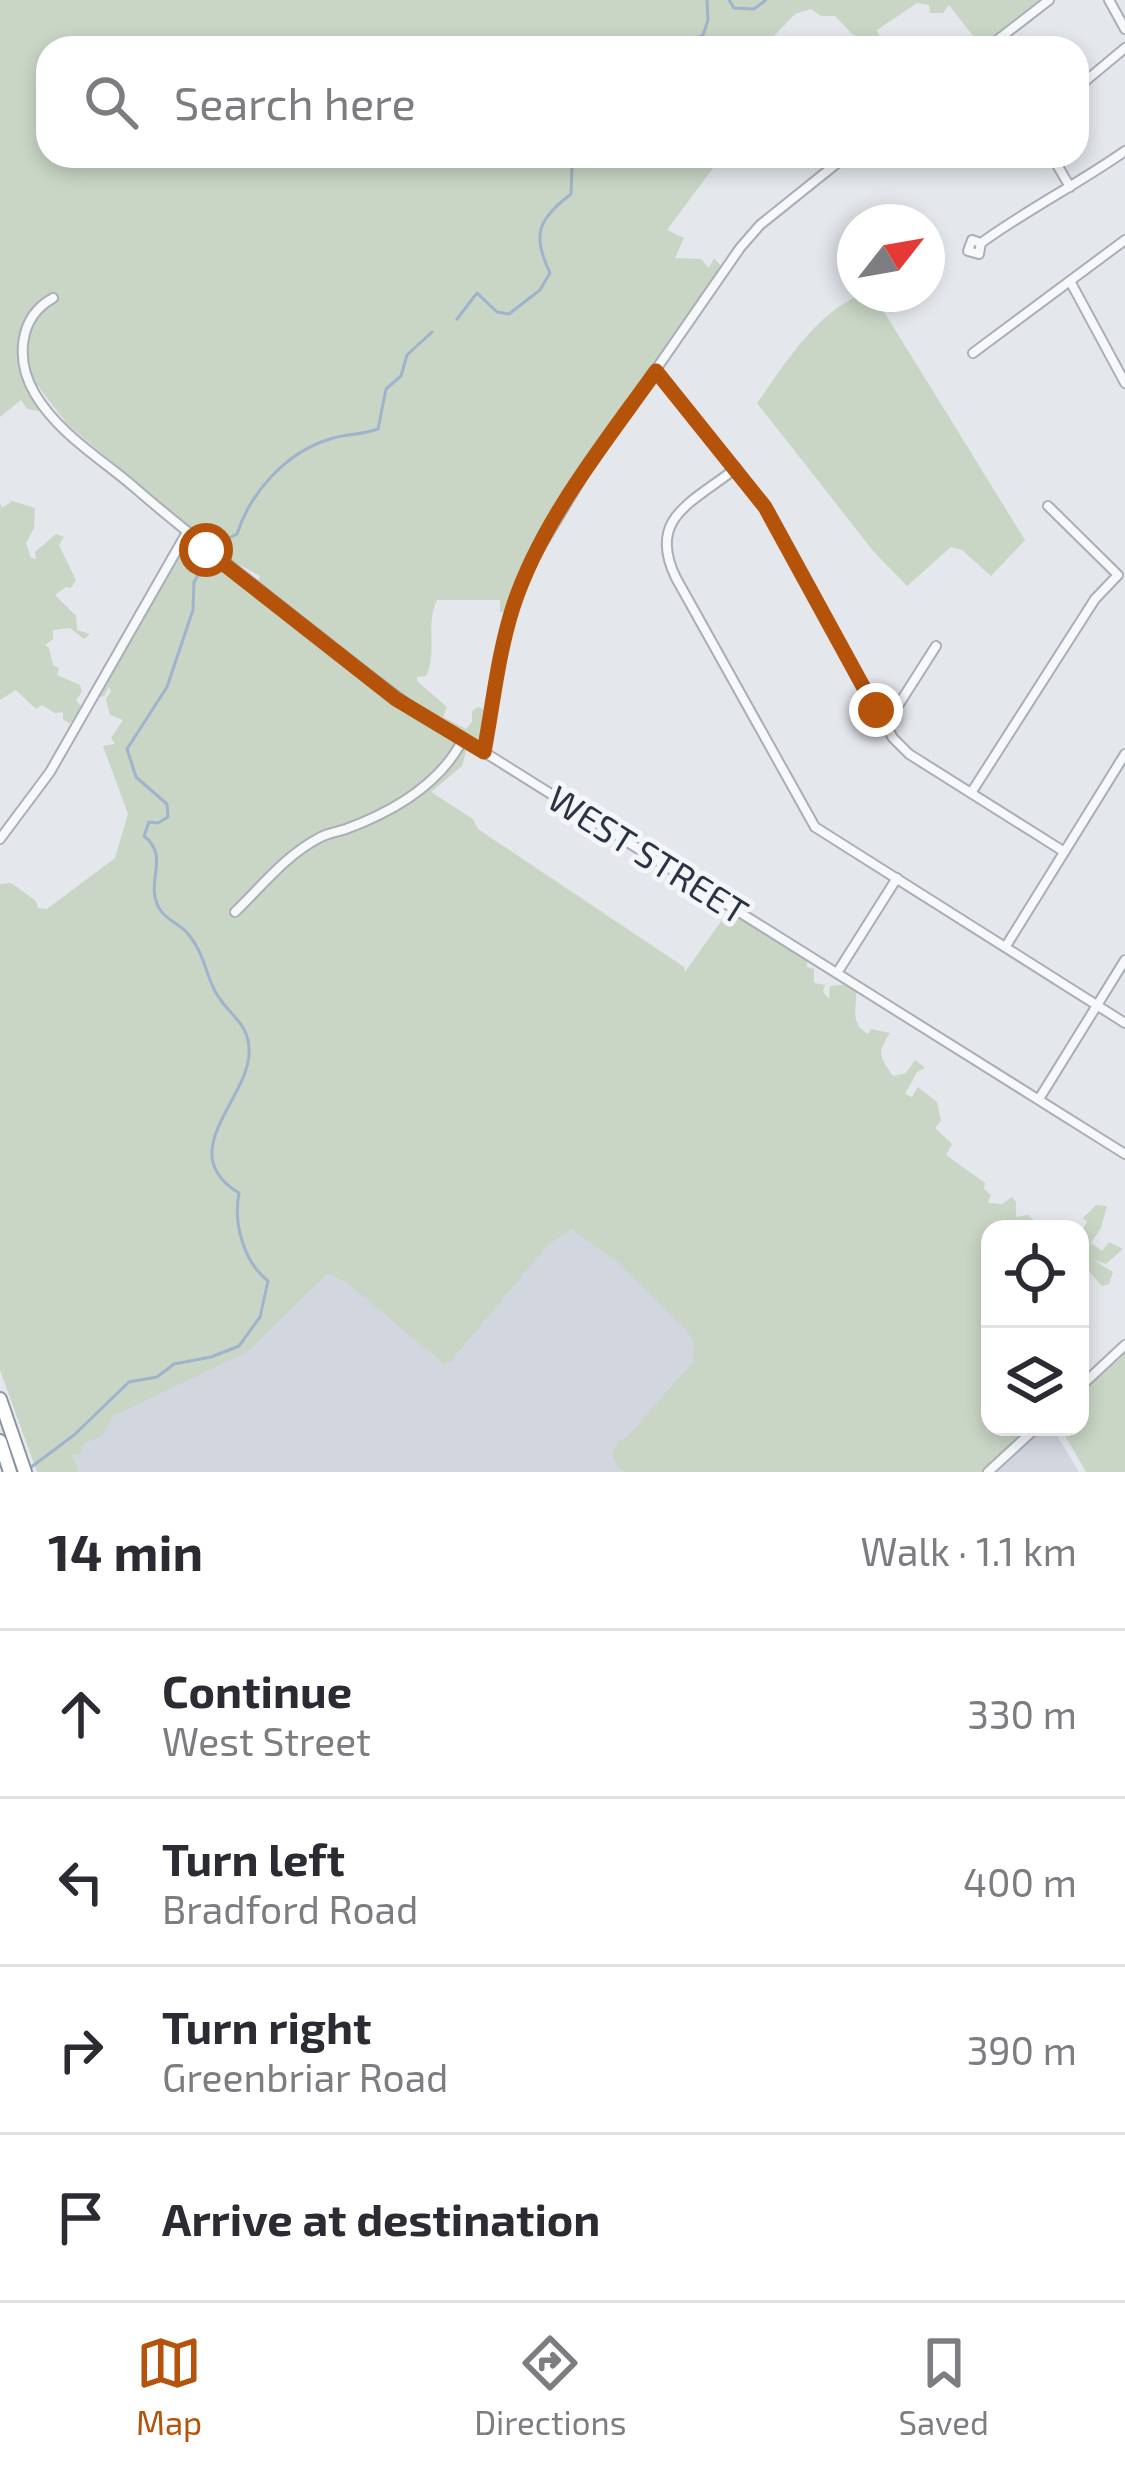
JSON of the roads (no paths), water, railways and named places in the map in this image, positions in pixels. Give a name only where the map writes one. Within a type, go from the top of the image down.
[{"type":"highway","points":[[0,1399],[11,1462]]},
{"type":"highway","points":[[0,1441],[11,1462],[25,1472]]},
{"type":"street","points":[[1002,36],[1049,0]]},
{"type":"street","points":[[1109,0],[1125,29]]},
{"type":"street","points":[[1089,78],[1125,48]]},
{"type":"street","points":[[981,243],[1032,206],[1125,151]]},
{"type":"street","points":[[484,752],[504,642],[533,559],[587,470],[760,224],[831,168]]},
{"type":"street","points":[[1059,168],[1070,187]]},
{"type":"street","points":[[973,352],[1125,240]]},
{"type":"street","points":[[1070,281],[1125,383]]},
{"type":"street","name":"WEST STREET","points":[[53,298],[36,313],[21,348],[23,368],[36,396],[68,433],[186,534],[396,699],[1125,1154]]},
{"type":"street","points":[[656,371],[775,522],[885,726],[909,754],[1064,851]]},
{"type":"street","points":[[736,468],[668,525],[664,540],[670,566],[809,821],[1125,1023]]},
{"type":"street","points":[[971,793],[1095,598],[1118,575],[1048,506]]},
{"type":"street","points":[[0,839],[50,772],[186,534]]},
{"type":"street","points":[[885,726],[936,646]]},
{"type":"street","points":[[235,912],[317,838],[371,818],[429,784],[450,764],[462,740]]},
{"type":"street","points":[[1006,946],[1125,754]]},
{"type":"street","points":[[837,973],[897,878]]},
{"type":"street","points":[[1039,1099],[1125,960]]},
{"type":"street","points":[[1089,1379],[1125,1345]]},
{"type":"street","points":[[988,1472],[1027,1436]]},
{"type":"waterway","points":[[701,36],[708,20],[707,0]]},
{"type":"waterway","points":[[729,0],[734,8],[754,9],[766,0]]},
{"type":"waterway","points":[[457,319],[477,293],[497,312],[509,314],[540,290],[550,273],[541,248],[541,228],[571,194],[572,168]]},
{"type":"waterway","points":[[30,1468],[74,1435],[129,1382],[157,1377],[174,1364],[239,1346],[260,1317],[268,1281],[252,1264],[242,1242],[239,1193],[221,1178],[213,1161],[219,1127],[245,1073],[247,1035],[216,993],[195,943],[156,901],[156,853],[144,836],[149,822],[168,817],[167,804],[136,777],[127,749],[167,687],[193,610],[194,582],[217,544],[237,534],[261,489],[285,464],[314,445],[378,429],[386,389],[401,376],[407,355],[432,332]]}]
